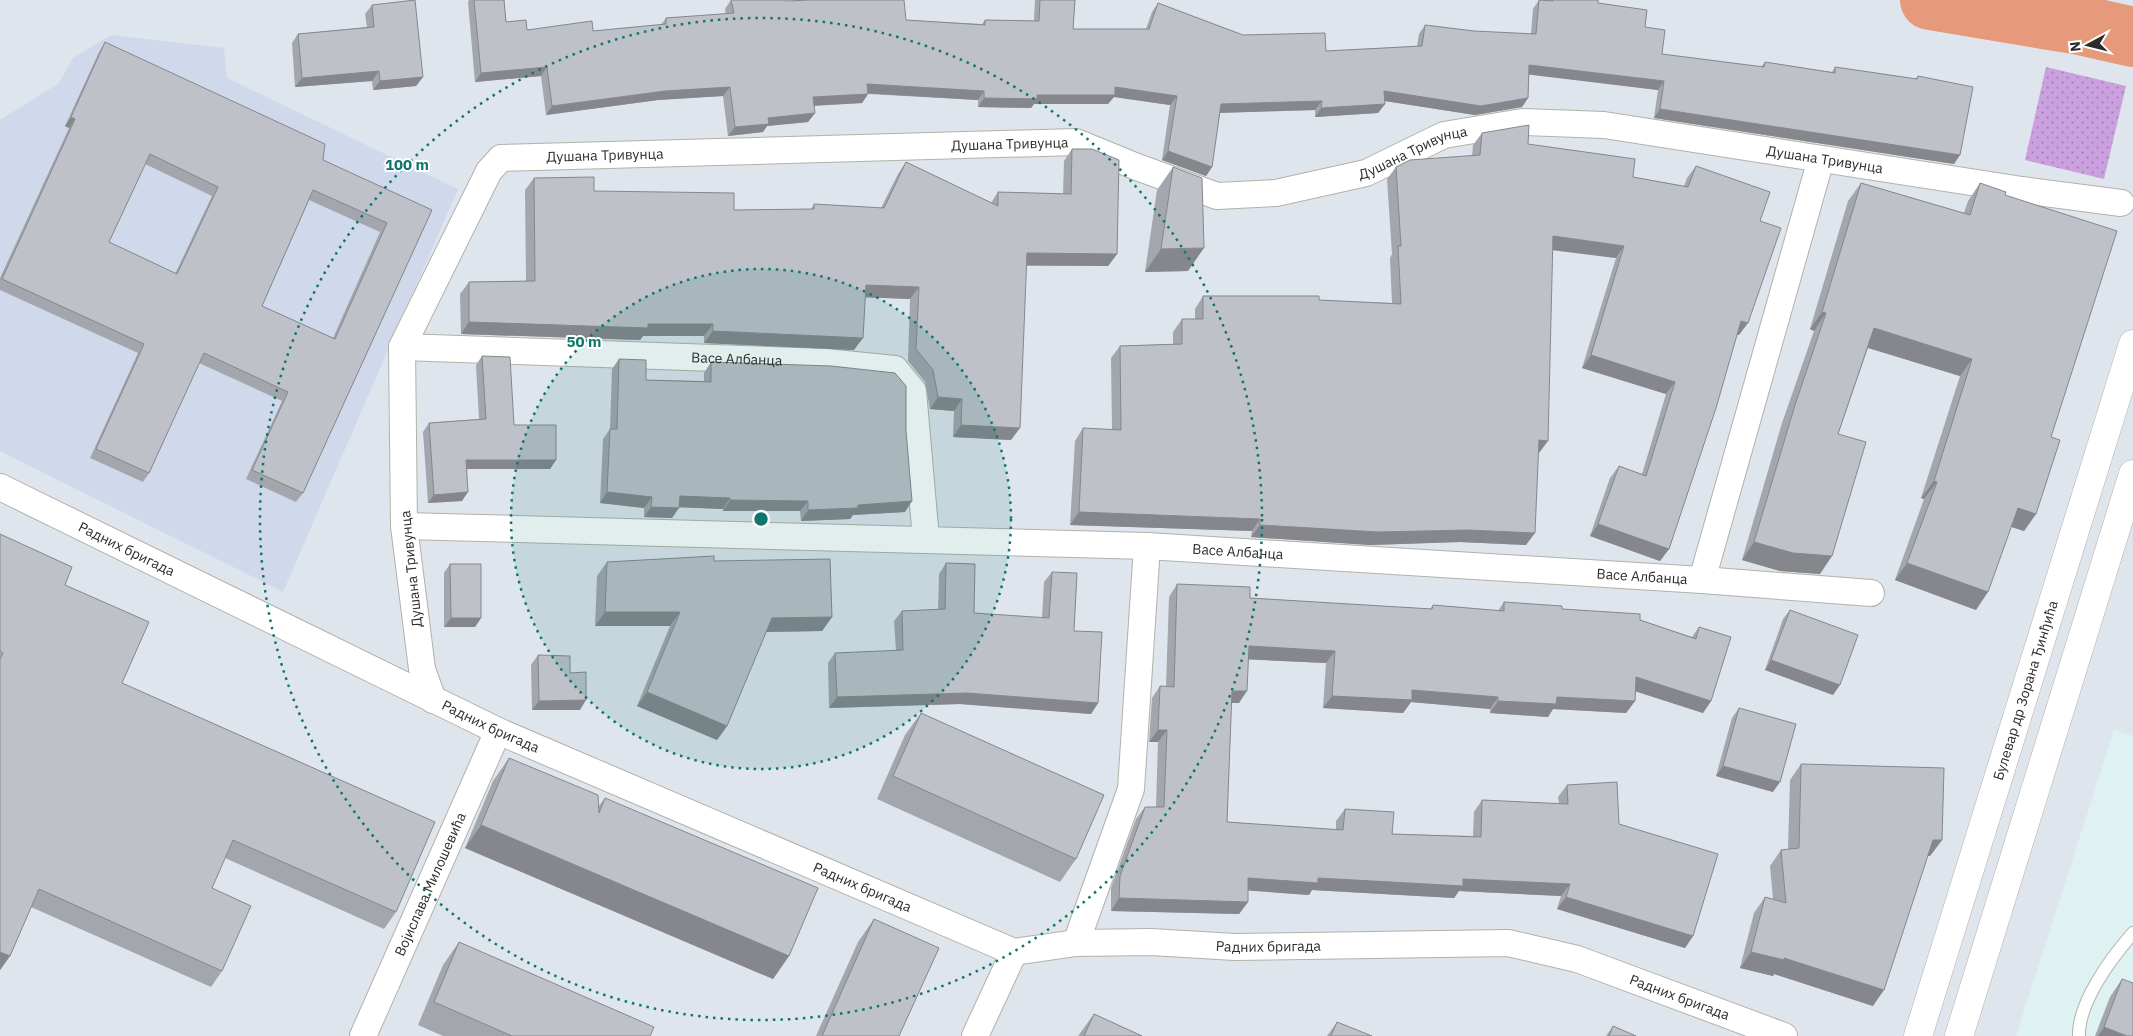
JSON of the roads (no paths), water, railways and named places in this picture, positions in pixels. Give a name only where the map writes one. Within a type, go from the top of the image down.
[{"type":"main road","name":"Булевар др Зорана Ђинђића","points":[[1918,1036],[2133,344]]},
{"type":"main road","points":[[1959,1036],[2133,474]]},
{"type":"street","name":"Душана Тривунца","points":[[433,700],[422,669],[404,526],[402,347],[490,171],[501,158],[1076,142],[1137,167],[1217,196],[1276,193],[1366,173],[1444,135],[1522,122],[1604,125],[2121,203]]},
{"type":"street","name":"Васе Албанца","points":[[404,526],[1148,546],[1702,580],[1821,159]]},
{"type":"street","name":"Васе Албанца","points":[[402,347],[824,362],[895,369],[913,391],[926,539]]},
{"type":"street","name":"Радних бригада","points":[[0,487],[498,731],[1014,952],[1076,943],[1151,942],[1244,946],[1508,943],[1577,958],[1784,1036]]},
{"type":"street","points":[[1076,943],[1131,789],[1148,546]]},
{"type":"street","points":[[1702,580],[1871,593]]},
{"type":"street","name":"Војислава Милошевића","points":[[363,1036],[498,731]]},
{"type":"street","points":[[975,1036],[1014,952]]},
{"type":"lane","points":[[2079,1036],[2079,1028],[2093,988],[2116,953],[2133,933]]},
{"type":"waterway","points":[[1930,0],[2080,25],[2133,37]]}]
